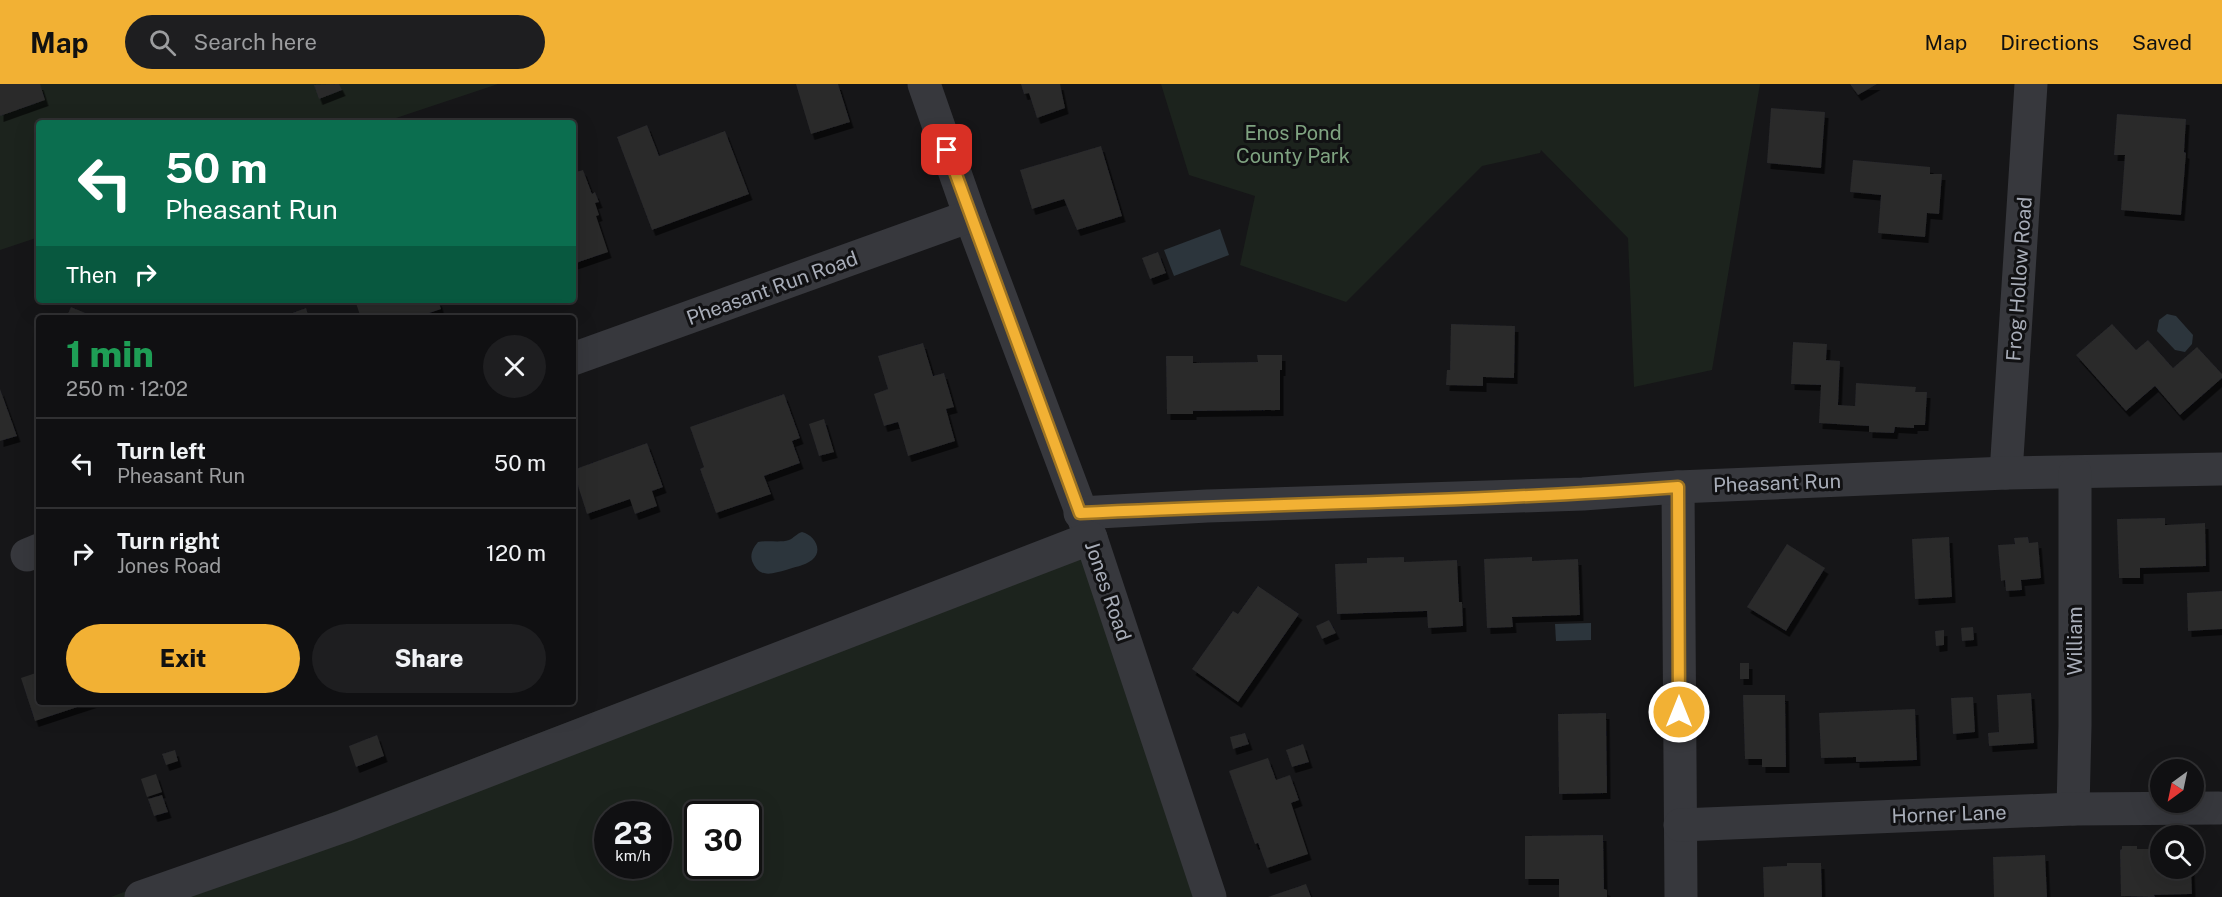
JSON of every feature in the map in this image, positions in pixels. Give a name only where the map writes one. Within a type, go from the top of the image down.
[{"type":"street","name":"Jones Road","points":[[924,84],[970,216],[1085,525],[1210,897]]},
{"type":"street","name":"Frog Hollow Road","points":[[2007,473],[2031,84]]},
{"type":"street","name":"Pheasant Run Road","points":[[576,358],[970,216]]},
{"type":"street","name":"Pheasant Run","points":[[141,897],[344,826],[1085,525],[1207,506],[1583,494],[1678,487],[2007,473],[2222,469]]},
{"type":"street","name":"William","points":[[2073,809],[2075,473]]},
{"type":"street","points":[[1678,487],[1681,897]]},
{"type":"street","name":"Horner Lane","points":[[1680,825],[2073,809],[2219,808]]},
{"type":"green space","points":[[0,84],[498,84],[390,120],[36,120],[36,238],[0,250]]},
{"type":"green space","name":"Enos Pond County Park","points":[[1161,84],[1760,84],[1712,370],[1634,387],[1628,238],[1541,150],[1540,153],[1482,166],[1346,302],[1240,265],[1255,196],[1189,175]]},
{"type":"green space","points":[[1086,524],[1207,897],[111,897]]},
{"type":"shaded area","points":[[1220,229],[1229,255],[1174,276],[1164,250]]},
{"type":"shaded area","points":[[2167,314],[2176,316],[2193,335],[2192,344],[2185,352],[2175,350],[2157,331],[2159,320]]},
{"type":"shaded area","points":[[802,532],[816,543],[817,552],[812,560],[772,573],[763,573],[756,568],[752,554],[758,542],[785,541]]},
{"type":"shaded area","points":[[1591,623],[1591,640],[1556,641],[1555,624]]},
{"type":"building","points":[[0,84],[40,84],[45,100],[0,116]]},
{"type":"building","points":[[339,84],[342,90],[319,99],[314,85]]},
{"type":"building","points":[[796,84],[838,84],[850,122],[811,134]]},
{"type":"building","points":[[1021,84],[1060,84],[1065,108],[1037,118],[1029,93],[1024,94]]},
{"type":"building","points":[[1850,84],[1877,84],[1858,95]]},
{"type":"building","points":[[1771,108],[1825,112],[1821,168],[1767,163]]},
{"type":"building","points":[[2117,114],[2186,119],[2181,215],[2121,210],[2125,155],[2114,155]]},
{"type":"building","points":[[647,125],[659,156],[725,131],[749,194],[652,230],[617,137]]},
{"type":"building","points":[[1101,146],[1122,216],[1077,230],[1064,199],[1032,209],[1020,170]]},
{"type":"building","points":[[1853,160],[1930,167],[1930,174],[1942,174],[1939,214],[1927,213],[1925,237],[1878,233],[1881,195],[1850,192]]},
{"type":"building","points":[[583,170],[592,194],[595,192],[599,202],[595,203],[599,215],[596,216],[608,252],[576,263],[576,172]]},
{"type":"building","points":[[1158,252],[1166,273],[1150,279],[1142,258]]},
{"type":"building","points":[[356,303],[439,303],[441,309],[424,315],[360,315]]},
{"type":"building","points":[[71,307],[90,315],[67,315]]},
{"type":"building","points":[[306,308],[308,315],[287,315]]},
{"type":"building","points":[[1451,324],[1515,326],[1514,378],[1483,377],[1483,386],[1446,385],[1447,370],[1450,370]]},
{"type":"building","points":[[2112,324],[2136,350],[2148,340],[2173,368],[2197,347],[2222,374],[2222,378],[2180,415],[2155,386],[2126,411],[2076,355]]},
{"type":"building","points":[[1793,342],[1827,344],[1826,360],[1840,361],[1838,405],[1855,406],[1856,383],[1916,387],[1915,392],[1927,392],[1925,425],[1914,425],[1914,428],[1895,427],[1894,433],[1869,432],[1869,426],[1819,423],[1821,385],[1791,384]]},
{"type":"building","points":[[923,343],[933,376],[944,373],[954,407],[946,409],[955,441],[908,456],[898,422],[884,426],[874,394],[888,389],[878,356]]},
{"type":"building","points":[[1257,355],[1282,355],[1280,410],[1193,411],[1193,414],[1167,414],[1166,356],[1193,356],[1193,363],[1258,362]]},
{"type":"building","points":[[0,389],[17,436],[0,441]]},
{"type":"building","points":[[784,394],[800,438],[792,441],[800,463],[764,476],[771,494],[716,513],[700,469],[704,467],[690,427]]},
{"type":"building","points":[[824,419],[834,452],[819,456],[809,424]]},
{"type":"building","points":[[647,443],[663,487],[652,491],[657,506],[635,514],[630,499],[587,514],[576,479],[576,469]]},
{"type":"building","points":[[2165,518],[2165,525],[2205,523],[2206,566],[2140,568],[2140,578],[2119,578],[2117,519]]},
{"type":"building","points":[[1949,537],[1952,597],[1915,599],[1912,539]]},
{"type":"building","points":[[2028,537],[2029,543],[2038,542],[2041,578],[2021,580],[2022,590],[2006,591],[2005,580],[2001,581],[1998,545],[2015,544],[2014,538]]},
{"type":"building","points":[[1787,544],[1825,568],[1786,631],[1747,607]]},
{"type":"building","points":[[1404,557],[1404,562],[1457,560],[1459,602],[1462,602],[1463,626],[1428,628],[1427,611],[1337,614],[1335,564],[1367,563],[1367,558]]},
{"type":"building","points":[[1532,557],[1532,561],[1578,559],[1580,615],[1512,617],[1513,627],[1487,628],[1484,559]]},
{"type":"building","points":[[1258,586],[1299,614],[1238,702],[1192,669],[1233,611],[1238,614]]},
{"type":"building","points":[[2222,591],[2222,629],[2188,631],[2187,593]]},
{"type":"building","points":[[1329,620],[1336,633],[1322,639],[1316,626]]},
{"type":"building","points":[[1973,627],[1974,640],[1962,641],[1961,628]]},
{"type":"building","points":[[1944,630],[1944,645],[1936,646],[1935,631]]},
{"type":"building","points":[[1740,663],[1749,663],[1749,679],[1740,679]]},
{"type":"building","points":[[36,673],[36,705],[84,705],[35,721],[21,678]]},
{"type":"building","points":[[2031,693],[2034,743],[1989,746],[1988,733],[1999,732],[1997,695]]},
{"type":"building","points":[[1743,695],[1785,695],[1786,767],[1762,767],[1762,759],[1745,759]]},
{"type":"building","points":[[1973,697],[1975,732],[1953,734],[1951,698]]},
{"type":"building","points":[[1915,709],[1917,760],[1856,762],[1856,757],[1821,758],[1819,713]]},
{"type":"building","points":[[1606,713],[1607,793],[1559,794],[1558,714]]},
{"type":"building","points":[[1245,733],[1249,744],[1233,749],[1230,737]]},
{"type":"building","points":[[377,735],[384,756],[356,767],[349,746]]},
{"type":"building","points":[[1303,744],[1309,762],[1292,767],[1286,750]]},
{"type":"building","points":[[175,750],[178,761],[166,765],[162,754]]},
{"type":"building","points":[[1268,758],[1276,780],[1290,775],[1299,800],[1291,803],[1308,854],[1267,868],[1258,843],[1255,844],[1229,771]]},
{"type":"building","points":[[156,774],[162,792],[147,797],[141,779]]},
{"type":"building","points":[[162,795],[168,812],[154,816],[148,799]]},
{"type":"building","points":[[1603,835],[1604,889],[1607,890],[1607,897],[1559,897],[1559,879],[1525,879],[1525,836]]},
{"type":"building","points":[[2122,846],[2137,846],[2137,849],[2150,849],[2150,879],[2191,879],[2192,894],[2154,895],[2155,897],[2121,896],[2120,850]]},
{"type":"building","points":[[2045,855],[2047,897],[1994,897],[1993,857]]},
{"type":"building","points":[[1787,863],[1821,863],[1822,897],[1764,897],[1763,867],[1787,866]]},
{"type":"building","points":[[1306,884],[1311,897],[1268,897]]},
{"type":"route","points":[[947,150],[1080,513],[1207,506],[1583,494],[1678,487],[1679,712]]}]
